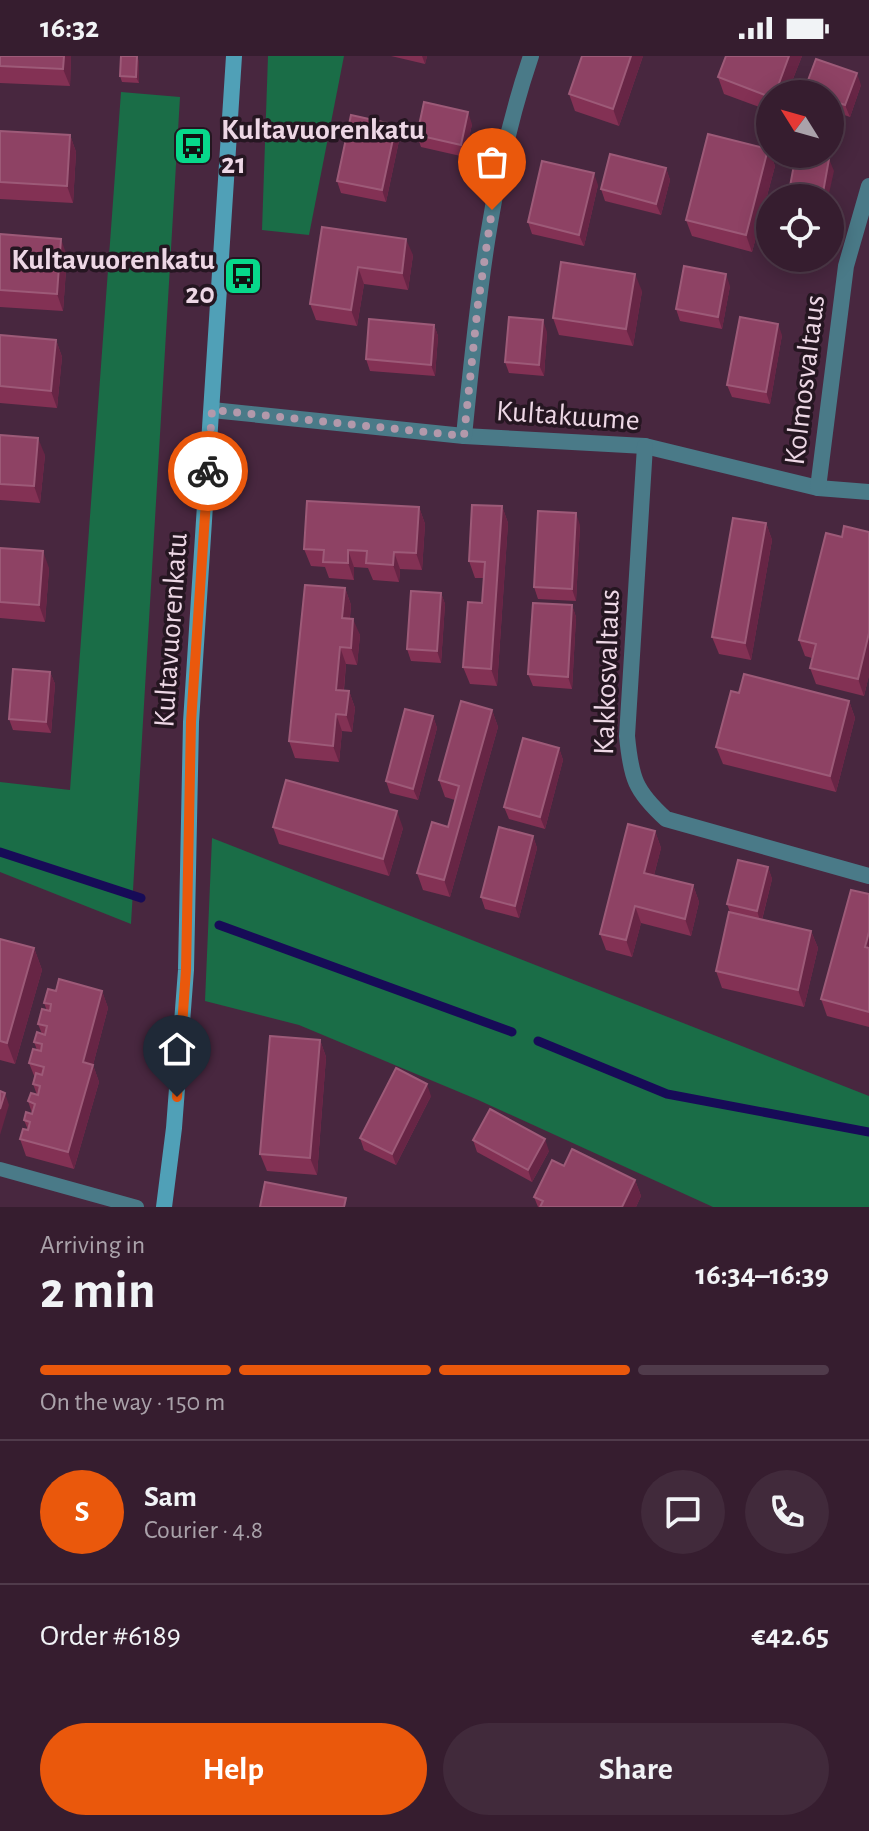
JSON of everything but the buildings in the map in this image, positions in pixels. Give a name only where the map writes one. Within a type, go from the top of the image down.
[{"type":"street","name":"Kultavuorenkatu","points":[[164,1207],[174,1128],[186,970],[191,722],[234,56]]},
{"type":"street","points":[[464,436],[492,210],[515,103],[531,56]]},
{"type":"street","name":"Kolmosvaltaus","points":[[818,488],[846,266],[869,186]]},
{"type":"street","name":"Kultakuume","points":[[212,410],[464,436],[645,446],[818,488],[869,492]]},
{"type":"street","name":"Kakkosvaltaus","points":[[645,446],[627,736],[630,770],[644,799],[666,819],[869,876]]},
{"type":"lane","points":[[0,1169],[137,1207]]},
{"type":"green space","points":[[268,56],[344,56],[309,235],[262,230]]},
{"type":"green space","points":[[121,92],[180,97],[131,924],[0,872],[0,782],[70,790]]},
{"type":"green space","points":[[212,838],[869,1096],[869,1207],[713,1207],[476,1099],[299,1025],[205,1001]]},
{"type":"waterway","points":[[0,852],[141,898]]},
{"type":"waterway","points":[[219,925],[512,1032]]},
{"type":"waterway","points":[[538,1041],[667,1094],[869,1132]]},
{"type":"way so far","points":[[208,471],[212,410],[464,436],[492,210]]},
{"type":"place","name":"Kultavuorenkatu 21","points":[[193,146]]},
{"type":"place","name":"Kultavuorenkatu 20","points":[[243,276]]},
{"type":"route","points":[[177,1097],[186,970],[191,722],[208,471]]}]
